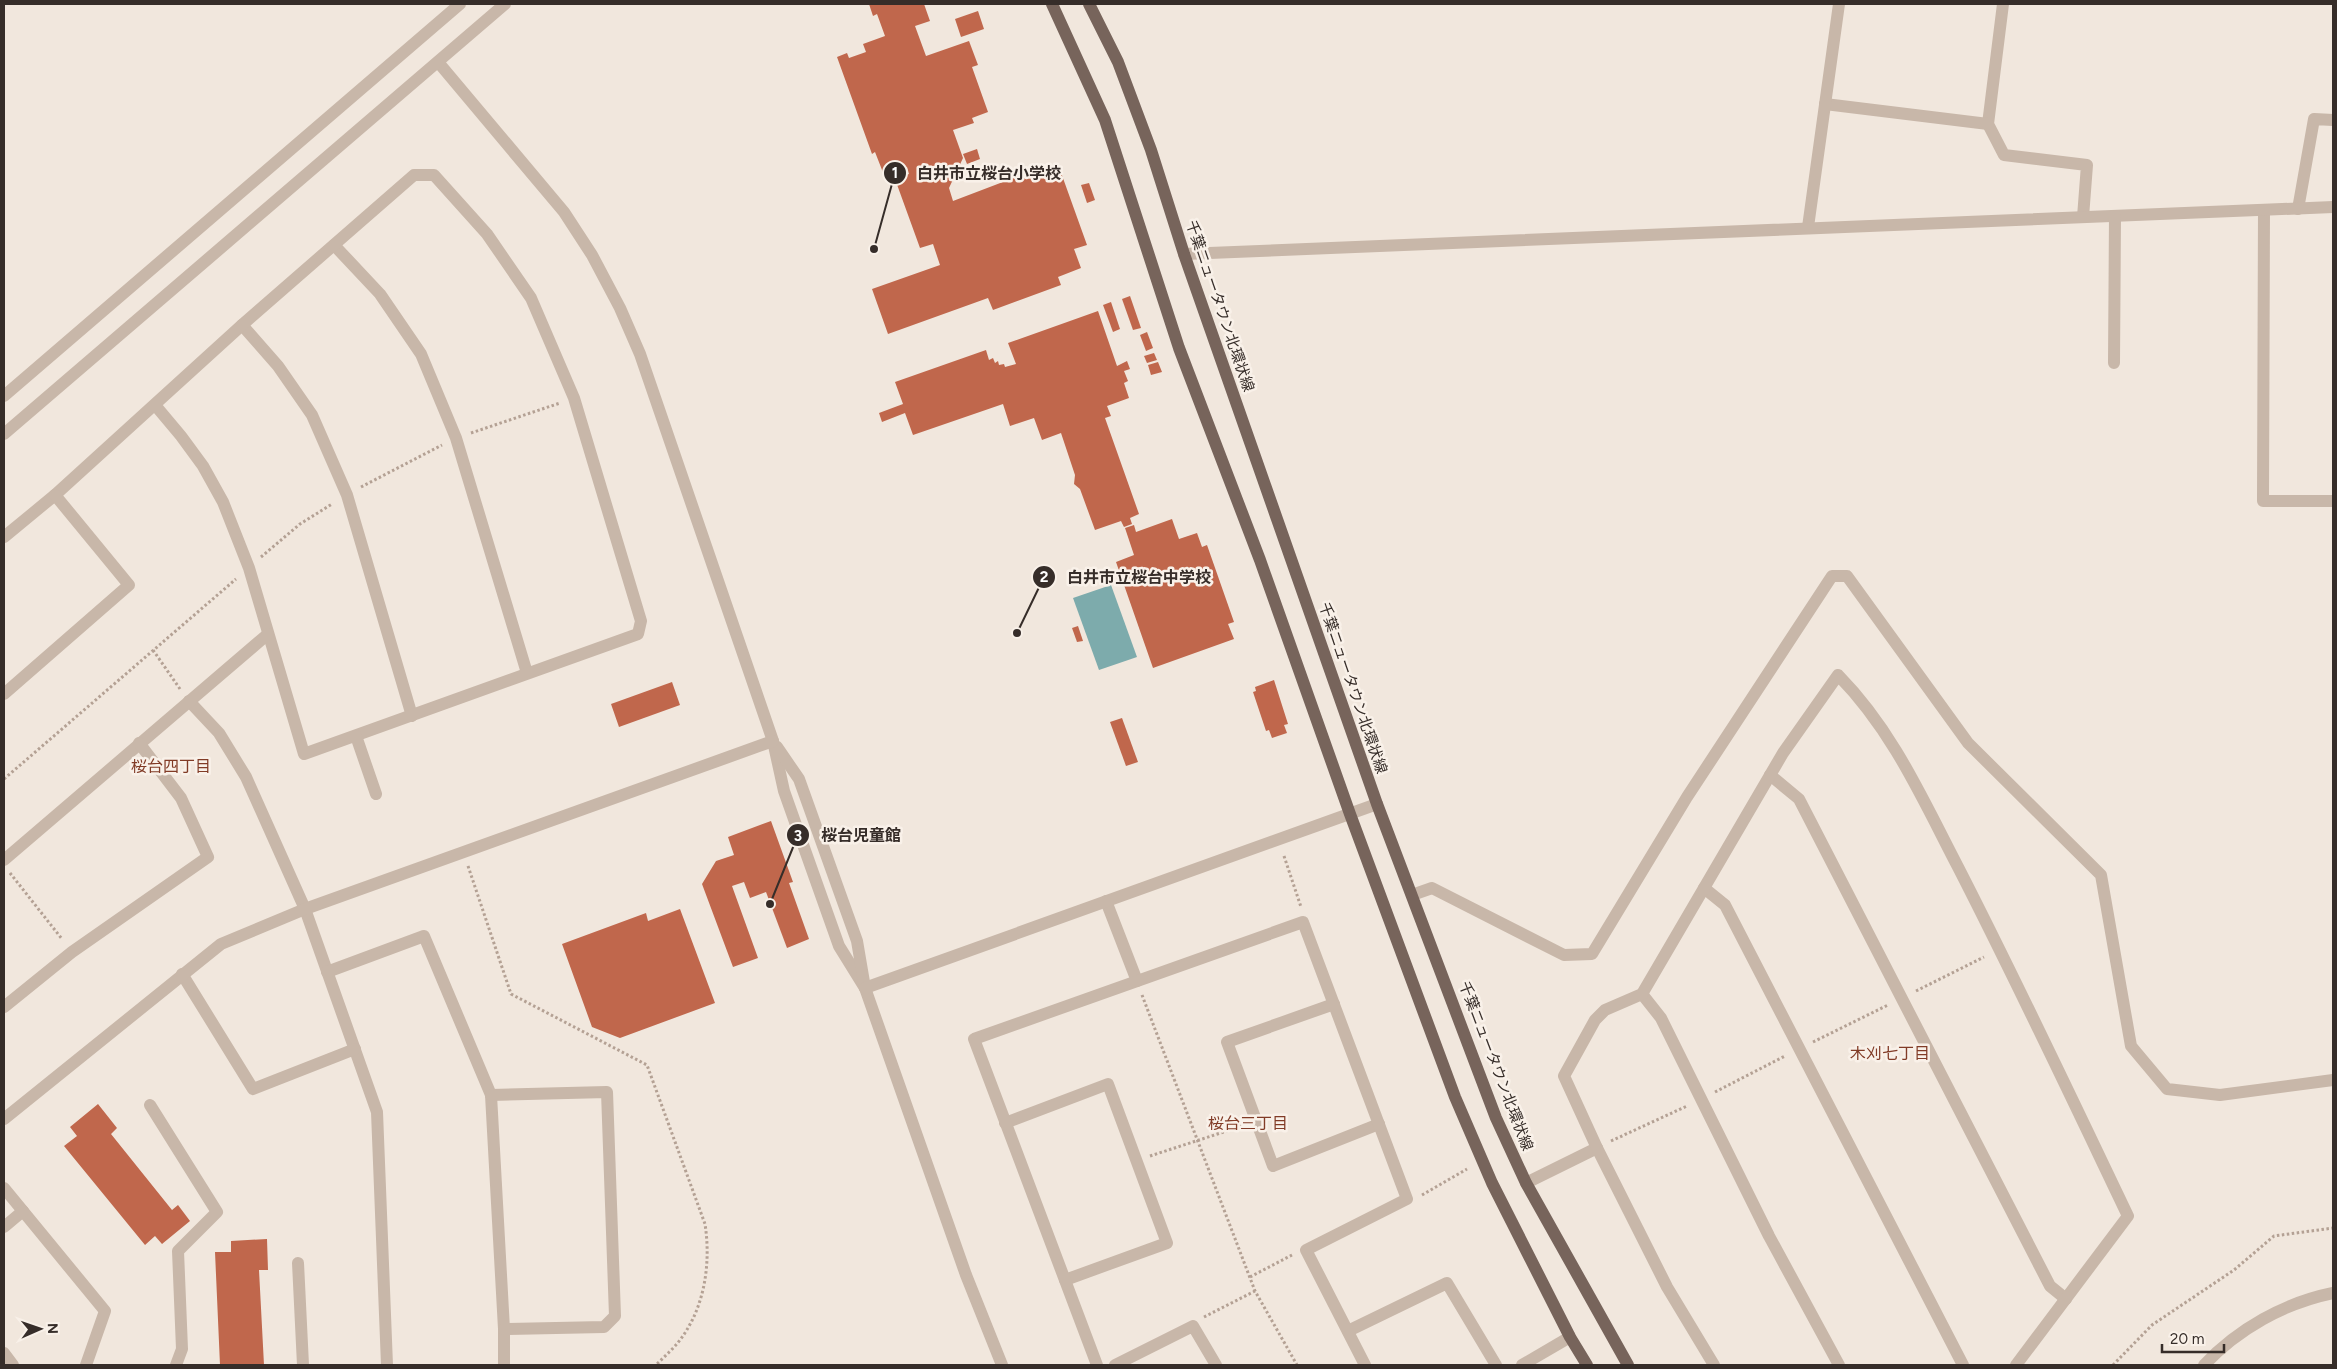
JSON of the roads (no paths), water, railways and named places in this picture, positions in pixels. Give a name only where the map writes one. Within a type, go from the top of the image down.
[{"type":"main road","points":[[1052,4],[1105,120],[1179,348],[1260,560],[1350,814],[1455,1097],[1492,1183],[1570,1337],[1587,1365]]},
{"type":"main road","name":"千葉ニュータウン北環状線","points":[[1089,4],[1118,62],[1151,150],[1184,254],[1377,804],[1496,1118],[1526,1183],[1628,1365]]},
{"type":"street","points":[[4,396],[460,4]]},
{"type":"street","points":[[4,434],[506,4]]},
{"type":"street","points":[[1808,227],[1839,4]]},
{"type":"street","points":[[2003,4],[1988,124],[2004,155],[2087,165],[2083,217]]},
{"type":"street","points":[[438,62],[564,212],[592,255],[620,308],[640,354],[773,741],[784,791],[836,937],[865,988],[966,1275],[1002,1365]]},
{"type":"street","points":[[1825,104],[1988,124]]},
{"type":"street","points":[[2298,209],[2314,119],[2333,120]]},
{"type":"street","points":[[4,537],[55,495],[242,325],[414,175],[434,175],[487,234],[531,298],[574,398],[641,622],[638,634],[304,754],[249,568],[223,502],[203,466],[182,436],[155,405]]},
{"type":"street","points":[[1184,254],[2333,207]]},
{"type":"street","points":[[2264,210],[2263,502],[2333,501]]},
{"type":"street","points":[[2114,363],[2115,216]]},
{"type":"street","points":[[334,244],[380,294],[421,354],[456,438],[527,673]]},
{"type":"street","points":[[242,325],[278,366],[312,415],[347,495],[412,716]]},
{"type":"street","points":[[4,694],[129,585],[55,495]]},
{"type":"street","points":[[1412,895],[1432,888],[1564,955],[1592,954],[1686,797],[1832,576],[1847,576],[1968,743],[2101,874],[2131,1046],[2167,1088],[2220,1096],[2333,1080]]},
{"type":"street","points":[[7,866],[139,742],[268,634]]},
{"type":"street","points":[[1714,1365],[1667,1287],[1597,1148],[1564,1076],[1594,1020],[1605,1010],[1642,994],[1783,753],[1838,675],[1864,701],[1898,751],[2000,949],[2128,1216],[2016,1365]]},
{"type":"street","points":[[189,701],[219,733],[246,777],[305,909],[377,1112],[386,1365]]},
{"type":"street","points":[[356,736],[376,794]]},
{"type":"street","points":[[4,1119],[221,944],[305,909],[773,741]]},
{"type":"street","points":[[773,741],[799,779],[858,941],[865,988]]},
{"type":"street","points":[[4,1007],[72,952],[208,857],[181,798],[139,742]]},
{"type":"street","points":[[1770,775],[1799,799],[2050,1286],[2066,1299]]},
{"type":"street","points":[[865,988],[1377,804]]},
{"type":"street","points":[[1704,888],[1725,905],[1963,1365]]},
{"type":"street","points":[[1106,901],[1137,981]]},
{"type":"street","points":[[1097,1365],[974,1039],[1303,922],[1407,1199],[1306,1250],[1365,1365]]},
{"type":"street","points":[[327,972],[424,936],[491,1094],[504,1329],[504,1365]]},
{"type":"street","points":[[182,974],[253,1089],[355,1048]]},
{"type":"street","points":[[1642,994],[1661,1018],[1769,1236],[1839,1365]]},
{"type":"street","points":[[1334,1004],[1227,1042],[1272,1166],[1379,1124]]},
{"type":"street","points":[[1004,1122],[1108,1084],[1167,1243],[1065,1280]]},
{"type":"street","points":[[491,1094],[607,1092],[615,1316],[604,1327],[504,1329]]},
{"type":"street","points":[[150,1105],[217,1212],[178,1251],[182,1349],[176,1365]]},
{"type":"street","points":[[1526,1183],[1597,1148]]},
{"type":"street","points":[[4,1188],[105,1310],[86,1365]]},
{"type":"street","points":[[4,1227],[23,1211]]},
{"type":"street","points":[[298,1263],[303,1365]]},
{"type":"street","points":[[1348,1331],[1447,1283],[1496,1365]]},
{"type":"street","points":[[2204,1365],[2230,1340],[2270,1315],[2333,1292]]},
{"type":"street","points":[[1116,1365],[1193,1326],[1216,1365]]},
{"type":"street","points":[[1522,1365],[1570,1337]]},
{"type":"street","points":[[4,1353],[13,1365]]},
{"type":"water","points":[[1111,585],[1137,657],[1099,670],[1073,598]]},
{"type":"place","name":"白井市立桜台小学校","points":[[874,249]]},
{"type":"place","name":"白井市立桜台中学校","points":[[1017,633]]},
{"type":"place","name":"桜台児童館","points":[[770,904]]},
{"type":"district","name":"桜台四丁目","points":[[171,766]]},
{"type":"district","name":"木刈七丁目","points":[[1890,1053]]},
{"type":"district","name":"桜台三丁目","points":[[1248,1123]]}]
